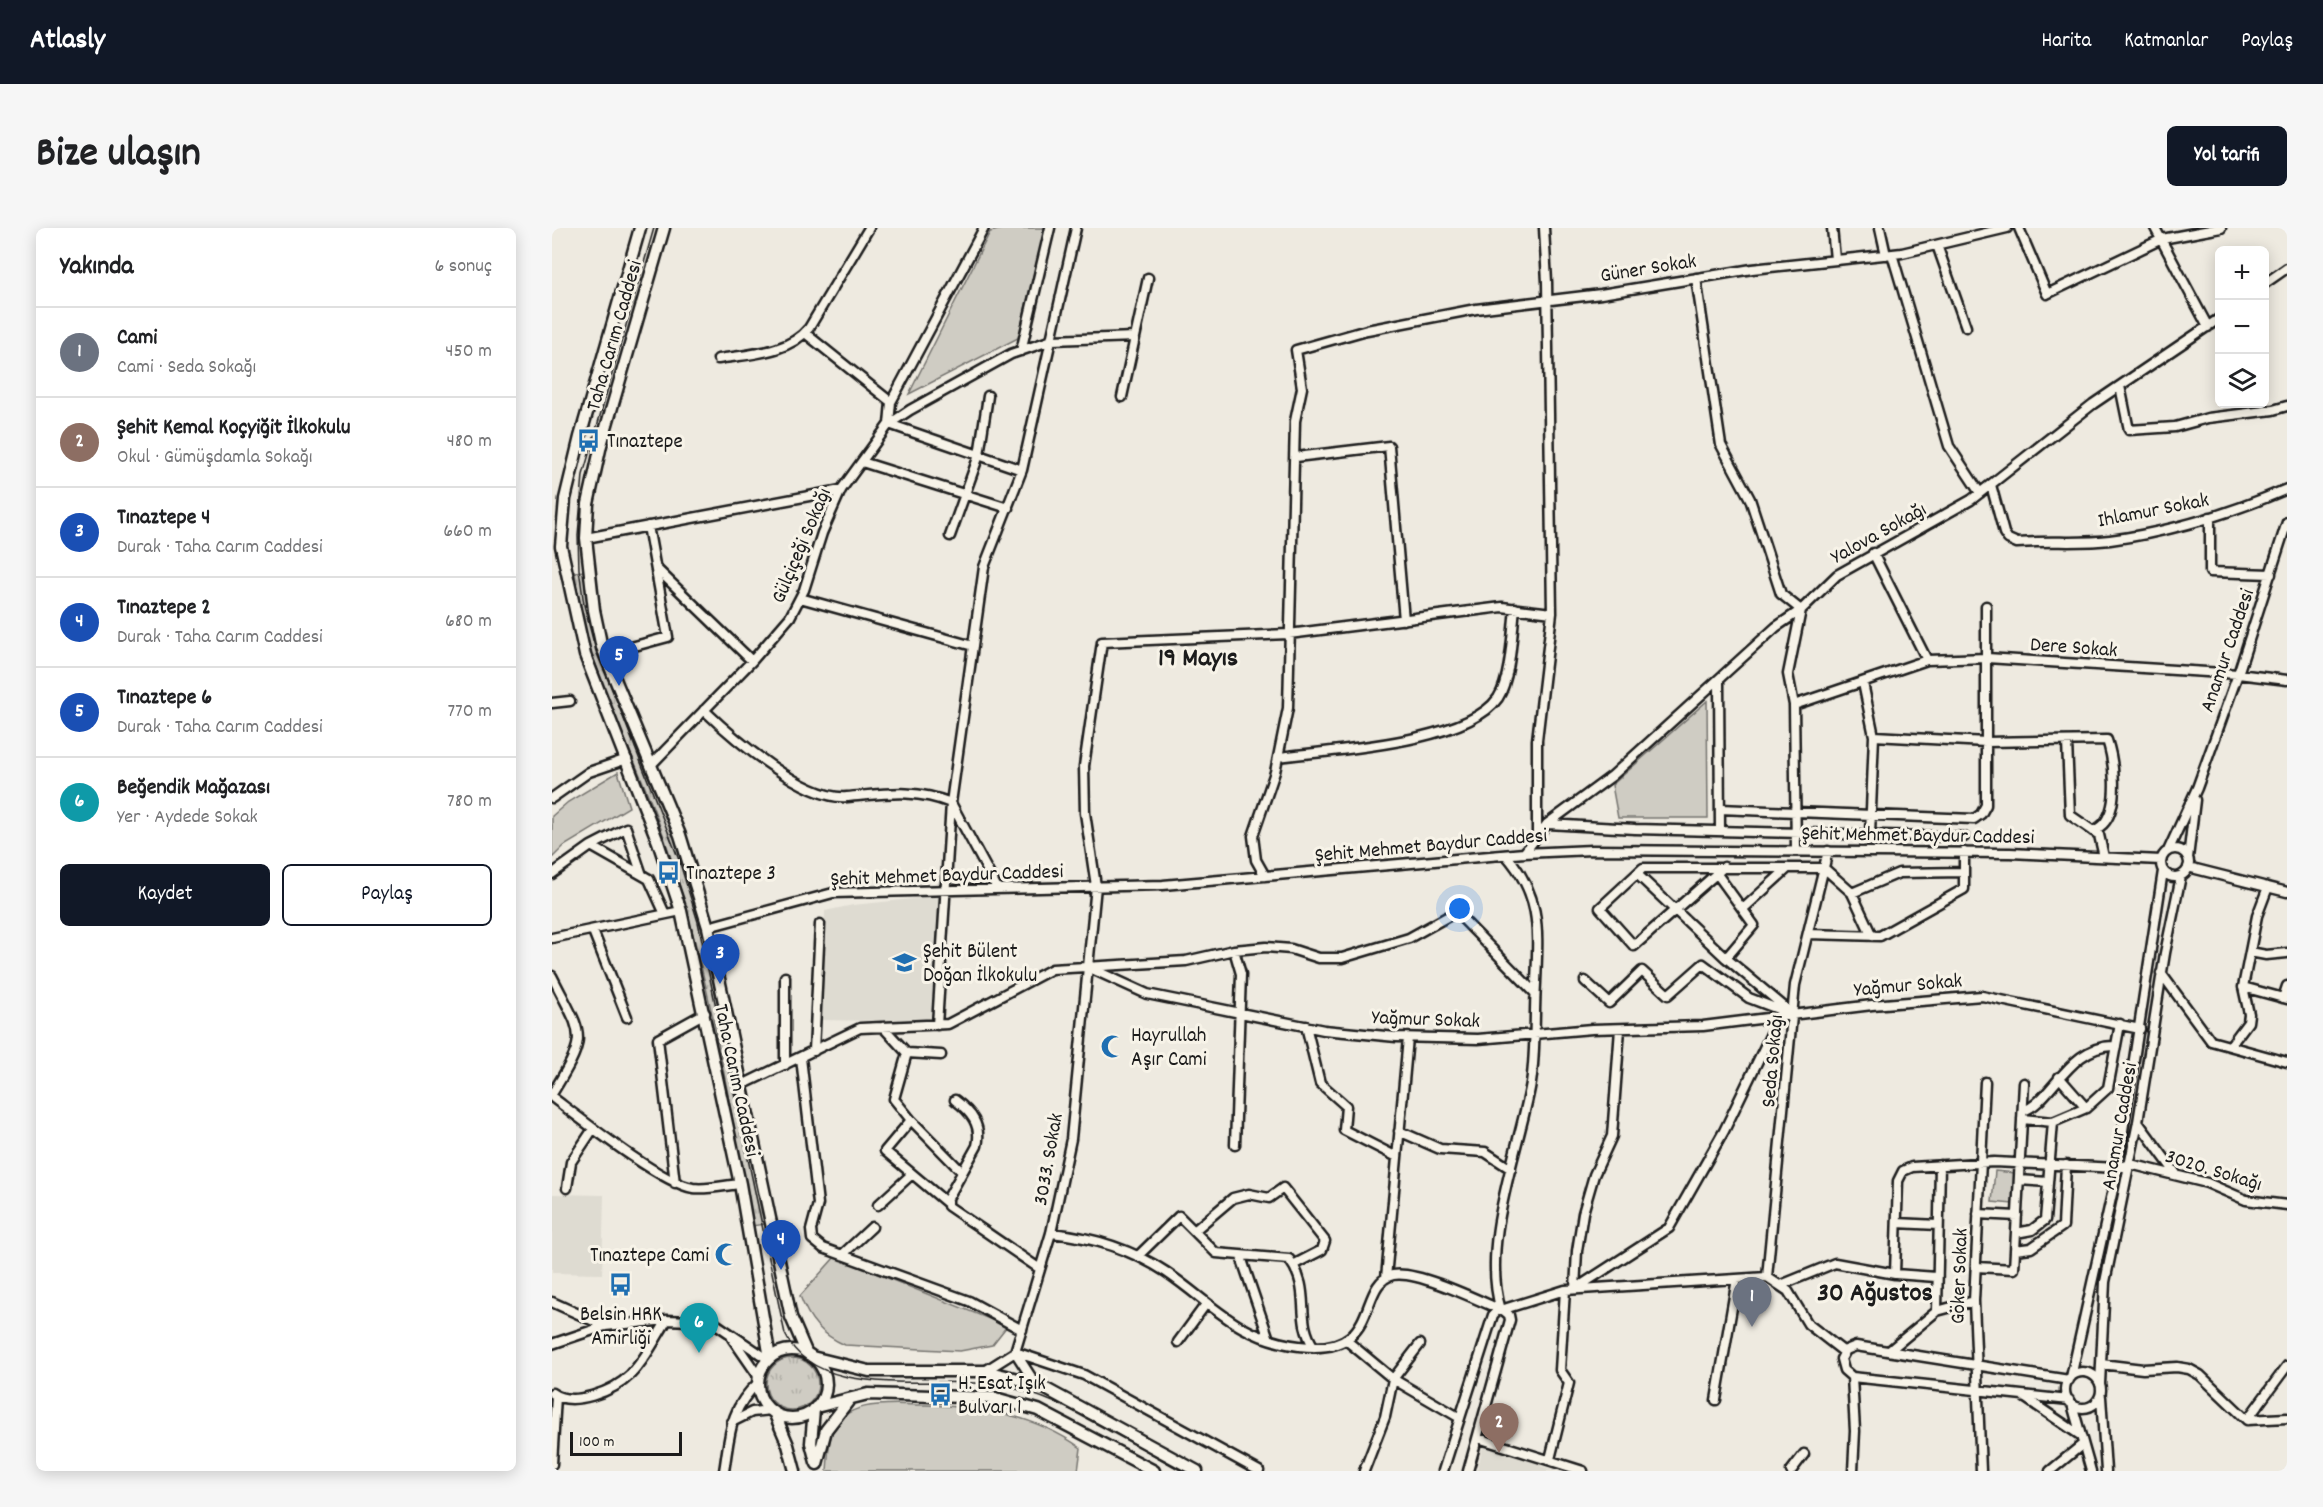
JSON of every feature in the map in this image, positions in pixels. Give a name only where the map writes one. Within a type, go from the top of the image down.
[{"type":"main road","name":"Taha Carım Caddesi","points":[[640,228],[580,437],[556,546],[585,655],[627,759],[681,911],[705,1013],[740,1184],[769,1359]]},
{"type":"main road","name":"Taha Carım Caddesi","points":[[664,228],[601,445],[588,504],[586,538],[594,609],[605,654],[680,835],[708,927],[791,1317],[810,1355]]},
{"type":"main road","points":[[795,1471],[788,1445],[773,1411],[763,1401],[759,1380],[769,1359],[789,1350],[869,1371],[986,1371],[1035,1383],[1197,1471]]},
{"type":"main road","points":[[810,1355],[821,1366],[825,1383],[823,1396],[815,1408],[811,1443],[817,1468]]},
{"type":"main road","points":[[773,1411],[795,1417],[815,1408],[868,1394],[994,1398],[1038,1410],[1154,1471]]},
{"type":"main road","points":[[817,1468],[826,1430],[850,1399]]},
{"type":"street","points":[[718,359],[783,347],[805,333],[869,228]]},
{"type":"street","points":[[984,228],[891,402],[889,424],[1022,470]]},
{"type":"street","points":[[1021,351],[1050,228]]},
{"type":"street","points":[[937,1025],[951,802],[984,567],[1022,470],[1077,228]]},
{"type":"street","points":[[1537,835],[1537,740],[1552,613],[1544,228]]},
{"type":"street","points":[[1832,228],[1835,260]]},
{"type":"street","points":[[1880,228],[1949,446],[1980,493]]},
{"type":"street","name":"Güner Sokak","points":[[1296,457],[1295,421],[1302,388],[1296,350],[1389,326],[1476,309],[1752,268],[1889,255],[2007,228]]},
{"type":"street","points":[[2019,228],[2047,294],[2162,239],[2221,228]]},
{"type":"street","points":[[2155,228],[2208,327]]},
{"type":"street","points":[[1936,245],[1966,327]]},
{"type":"street","points":[[2269,281],[2287,268]]},
{"type":"street","points":[[1122,397],[1148,278]]},
{"type":"street","points":[[1696,278],[1721,445],[1750,499],[1781,594],[1801,610],[1788,674],[1794,705],[1796,851]]},
{"type":"street","name":"Yalova Sokağı","points":[[1524,853],[1547,824],[1612,776],[1776,627],[1801,610],[1837,574],[1929,524],[1992,485],[2120,386],[2215,322]]},
{"type":"street","points":[[805,333],[891,402]]},
{"type":"street","name":"Gülçiçeği Sokağı","points":[[652,764],[784,625],[800,598],[822,533],[841,490],[889,424],[910,410],[1021,351],[1052,340],[1135,337]]},
{"type":"street","points":[[2120,386],[2129,430],[2175,427],[2225,415],[2273,410],[2287,406]]},
{"type":"street","points":[[950,536],[979,455],[988,396]]},
{"type":"street","points":[[1265,876],[1256,860],[1253,836],[1279,757],[1288,708],[1296,457],[1389,446],[1404,620]]},
{"type":"street","points":[[862,462],[1008,508]]},
{"type":"street","name":"Ihlamur Sokak","points":[[1992,485],[2004,533],[2014,542],[2108,540],[2210,518],[2287,489]]},
{"type":"street","points":[[586,538],[841,490]]},
{"type":"street","points":[[2210,518],[2210,572],[2271,574]]},
{"type":"street","name":"Anamur Caddesi","points":[[2197,788],[2238,674],[2287,522]]},
{"type":"street","points":[[605,654],[668,637],[648,526]]},
{"type":"street","points":[[1873,553],[1927,660]]},
{"type":"street","points":[[656,569],[752,661]]},
{"type":"street","points":[[800,598],[973,646]]},
{"type":"street","points":[[1720,809],[1974,819],[1978,817],[1986,805],[1986,606]]},
{"type":"street","points":[[1289,634],[1503,607],[1552,613]]},
{"type":"street","points":[[1279,757],[1399,741],[1449,730],[1480,715],[1497,700],[1504,685],[1515,608]]},
{"type":"street","name":"3033. Sokak","points":[[1015,1352],[1051,1233],[1071,1139],[1090,968],[1096,886],[1084,782],[1102,642],[1289,634]]},
{"type":"street","name":"Dere Sokak","points":[[1794,705],[1927,660],[1987,658],[2238,674],[2287,680]]},
{"type":"street","points":[[1719,681],[1720,830]]},
{"type":"street","points":[[1863,683],[1874,736],[1870,834]]},
{"type":"street","points":[[552,703],[570,701]]},
{"type":"street","points":[[704,710],[747,748],[817,793],[846,797],[886,792],[910,792],[951,802],[997,888]]},
{"type":"street","points":[[1874,736],[1986,742],[2107,740],[2112,755],[2112,802],[2105,822],[2093,831]]},
{"type":"street","points":[[2067,742],[2070,815],[2099,836],[2104,856]]},
{"type":"street","points":[[552,798],[589,772],[627,759]]},
{"type":"street","points":[[2197,788],[2190,825],[2188,863],[2181,876],[2173,877],[2163,871],[2161,860],[2168,851],[2197,788]]},
{"type":"street","points":[[1547,824],[1964,837]]},
{"type":"street","points":[[552,874],[591,846],[626,828],[642,875]]},
{"type":"street","points":[[591,846],[649,879],[665,914]]},
{"type":"street","name":"Şehit Mehmet Baydur Caddesi","points":[[708,927],[833,893],[1163,885],[1524,853],[1592,850],[1964,852],[2161,860]]},
{"type":"street","points":[[2168,851],[2180,850],[2188,863],[2287,892]]},
{"type":"street","name":"Seda Sokağı","points":[[1767,1277],[1796,985],[1828,851]]},
{"type":"street","points":[[1808,934],[1880,936],[1964,890],[1964,852]]},
{"type":"street","points":[[1501,1310],[1495,1292],[1494,1259],[1531,1080],[1537,917],[1524,880],[1506,855]]},
{"type":"street","points":[[1724,867],[1634,946],[1600,908],[1643,868],[1724,867],[1824,868],[1852,893],[1872,936]]},
{"type":"street","points":[[1743,909],[1788,868]]},
{"type":"street","name":"Anamur Caddesi","points":[[2070,1378],[2118,1168],[2163,871]]},
{"type":"street","points":[[1852,893],[1899,873],[1964,872]]},
{"type":"street","points":[[1637,874],[1726,958],[1793,1014]]},
{"type":"street","points":[[1717,874],[1754,924],[1726,958]]},
{"type":"street","name":"Anamur Caddesi","points":[[2106,1471],[2100,1389],[2105,1282],[2138,1122],[2161,973],[2181,876]]},
{"type":"street","points":[[2230,1046],[2248,1022],[2249,1014],[2243,987],[2257,916],[2268,887]]},
{"type":"street","points":[[552,938],[681,911]]},
{"type":"street","points":[[1090,968],[1186,960],[1234,950],[1275,947],[1319,958],[1342,958],[1409,938],[1456,912],[1535,993]]},
{"type":"street","points":[[814,1051],[820,924]]},
{"type":"street","points":[[593,931],[627,1017]]},
{"type":"street","points":[[1234,950],[1241,969],[1235,1145]]},
{"type":"street","points":[[2250,952],[2266,955],[2287,953]]},
{"type":"street","points":[[1585,981],[1609,1004],[1642,971],[1668,995],[1703,964],[1749,998],[1793,1014]]},
{"type":"street","name":"Yağmur Sokak","points":[[742,1086],[860,1028],[948,1024],[1052,969],[1090,968],[1147,994],[1306,1026],[1408,1038],[1533,1036],[1592,1029],[1703,1026],[1793,1014],[1982,996],[2140,1029]]},
{"type":"street","points":[[2161,973],[2211,1041],[2287,1062]]},
{"type":"street","points":[[552,976],[580,1032],[580,1043],[552,1096],[593,1129],[675,1183],[695,1188],[740,1184]]},
{"type":"street","points":[[784,1065],[785,977]]},
{"type":"street","points":[[2243,987],[2285,998],[2287,986]]},
{"type":"street","points":[[675,1183],[658,1039],[705,1013]]},
{"type":"street","points":[[1575,1289],[1670,1228],[1724,1131],[1779,1017]]},
{"type":"street","points":[[2022,1115],[2053,1122],[2086,1108],[2108,1088],[2120,1024]]},
{"type":"street","points":[[1306,1026],[1320,1083],[1346,1106],[1344,1130],[1397,1157]]},
{"type":"street","points":[[883,1027],[907,1053],[940,1055]]},
{"type":"street","points":[[1575,1289],[1577,1251],[1583,1213],[1590,1184],[1611,1136],[1620,1029]]},
{"type":"street","points":[[1386,1278],[1408,1038]]},
{"type":"street","points":[[2022,1115],[2059,1077],[2095,1049],[2116,1046]]},
{"type":"street","points":[[907,1053],[894,1099],[910,1120],[962,1172]]},
{"type":"street","points":[[801,1058],[818,1204],[811,1236],[820,1246],[969,1301],[1022,1330]]},
{"type":"street","points":[[2059,1077],[2086,1108]]},
{"type":"street","name":"Göker Sokak","points":[[1981,1471],[1974,1301],[1985,1082]]},
{"type":"street","points":[[1976,1267],[2014,1269],[2024,1083]]},
{"type":"street","points":[[947,1203],[977,1146],[979,1132],[973,1116],[955,1100]]},
{"type":"street","points":[[910,1120],[885,1151],[947,1203],[1040,1269]]},
{"type":"street","points":[[2016,1233],[2032,1230],[2045,1220],[2053,1122]]},
{"type":"street","points":[[2138,1122],[2177,1175]]},
{"type":"street","points":[[567,1188],[571,1162],[593,1129]]},
{"type":"street","points":[[1399,1131],[1440,1149],[1485,1152],[1511,1168]]},
{"type":"street","points":[[1895,1274],[1897,1185],[1901,1174],[1912,1167],[1981,1162],[2118,1168],[2130,1164]]},
{"type":"street","name":"3020. Sokağı","points":[[2130,1164],[2207,1183],[2246,1200],[2287,1205]]},
{"type":"street","points":[[1937,1311],[1940,1165]]},
{"type":"street","points":[[2015,1250],[2031,1248],[2063,1226],[2066,1165]]},
{"type":"street","points":[[878,1205],[912,1174]]},
{"type":"street","points":[[2019,1180],[2048,1182]]},
{"type":"street","points":[[1194,1231],[1233,1198],[1249,1194],[1269,1198],[1283,1188],[1325,1241],[1322,1250],[1293,1265]]},
{"type":"street","points":[[1978,1214],[2017,1216]]},
{"type":"street","points":[[1138,1256],[1179,1216],[1216,1253],[1241,1257],[1289,1259],[1304,1291],[1305,1329],[1314,1347]]},
{"type":"street","points":[[1897,1223],[1938,1226]]},
{"type":"street","points":[[842,1255],[872,1227]]},
{"type":"street","points":[[1051,1233],[1096,1240],[1138,1256],[1165,1272],[1239,1328],[1269,1339],[1314,1347],[1329,1346],[1346,1340],[1361,1325],[1380,1283],[1386,1278],[1404,1275],[1451,1288],[1508,1313],[1510,1320],[1468,1471]]},
{"type":"street","points":[[1241,1257],[1269,1339]]},
{"type":"street","points":[[1781,1285],[1835,1263],[1895,1274],[1936,1277]]},
{"type":"street","points":[[1443,1471],[1492,1315],[1501,1310],[1565,1290],[1767,1277],[1781,1285],[1808,1324],[1844,1352]]},
{"type":"street","points":[[1716,1400],[1737,1279]]},
{"type":"street","points":[[1550,1459],[1569,1383],[1560,1371],[1565,1290]]},
{"type":"street","points":[[1889,1351],[1937,1311],[1974,1301]]},
{"type":"street","points":[[552,1302],[605,1326]]},
{"type":"street","points":[[1178,1342],[1206,1304]]},
{"type":"street","points":[[552,1344],[605,1326],[667,1320],[713,1322],[769,1359]]},
{"type":"street","points":[[552,1464],[554,1394],[579,1398],[606,1390],[629,1375],[667,1320]]},
{"type":"street","points":[[713,1322],[742,1350],[759,1380],[739,1403],[732,1422],[724,1471]]},
{"type":"street","points":[[1346,1340],[1393,1379],[1460,1418]]},
{"type":"street","points":[[1364,1471],[1385,1417],[1393,1379],[1420,1344]]},
{"type":"street","points":[[1844,1352],[1856,1346],[2070,1378],[2079,1373],[2088,1373],[2095,1377],[2100,1389],[2097,1402],[2089,1407],[2080,1408],[2070,1402],[2021,1395],[1852,1377]]},
{"type":"street","points":[[986,1371],[1015,1352]]},
{"type":"street","points":[[1015,1352],[1035,1383]]},
{"type":"street","points":[[1015,1352],[1084,1375],[1259,1471]]},
{"type":"street","points":[[1844,1352],[1842,1366],[1852,1377],[1855,1422],[1853,1471]]},
{"type":"street","points":[[2102,1364],[2143,1369],[2177,1367],[2189,1369],[2199,1374],[2247,1420],[2287,1418]]},
{"type":"street","points":[[2247,1420],[2287,1366]]},
{"type":"street","points":[[2070,1378],[2066,1388],[2091,1471]]},
{"type":"street","points":[[2021,1395],[2082,1439]]},
{"type":"street","points":[[732,1422],[752,1412],[773,1411]]},
{"type":"street","points":[[1478,1438],[1583,1471]]},
{"type":"street","points":[[2050,1471],[2082,1439]]},
{"type":"street","points":[[1791,1471],[1804,1454]]},
{"type":"shaded area","points":[[941,896],[930,1022],[820,1020],[825,911],[853,905]]},
{"type":"shaded area","points":[[552,1194],[604,1195],[602,1274],[552,1273]]},
{"type":"shaded area","points":[[1483,1445],[1542,1460],[1541,1466],[1556,1471],[1477,1471]]},
{"type":"green space","points":[[1006,228],[1045,228],[1018,338],[909,394],[990,232]]},
{"type":"green space","points":[[584,571],[589,611],[671,826],[703,932],[765,1224],[752,1226],[706,987],[681,892],[655,812],[613,711],[589,643],[580,608],[575,572]]},
{"type":"green space","points":[[1707,701],[1708,818],[1618,818],[1612,785]]},
{"type":"green space","points":[[618,772],[629,807],[564,846],[552,858],[552,816],[568,802]]},
{"type":"green space","points":[[1995,1171],[2016,1173],[2013,1204],[1992,1202]]},
{"type":"green space","points":[[835,1257],[1007,1326],[992,1345],[960,1351],[845,1345],[817,1326],[800,1296]]},
{"type":"green space","points":[[787,1358],[797,1358],[811,1365],[818,1384],[811,1403],[797,1410],[787,1410],[777,1406],[770,1399],[766,1389],[766,1379],[770,1369],[777,1362]]},
{"type":"green space","points":[[886,1404],[926,1405],[1007,1414],[1045,1427],[1081,1448],[1078,1471],[827,1471],[832,1433],[838,1421],[848,1413],[859,1408]]},
{"type":"tram line","points":[[654,228],[583,475],[578,535],[579,569],[584,605],[593,640],[679,860],[698,922],[785,1334],[801,1356],[825,1370],[853,1378],[885,1382],[982,1383],[1009,1387],[1032,1394],[1098,1423],[1182,1471]]},
{"type":"place","name":"Tınaztepe","points":[[589,440]]},
{"type":"place","name":"Tınaztepe 6","points":[[619,686]]},
{"type":"place","name":"Tınaztepe 3","points":[[668,872]]},
{"type":"place","name":"Şehit Bülent Doğan İlkokulu","points":[[905,962]]},
{"type":"place","name":"Tınaztepe 4","points":[[720,984]]},
{"type":"place","name":"Hayrullah Aşır Cami","points":[[1113,1046]]},
{"type":"place","name":"Tınaztepe Cami","points":[[727,1254]]},
{"type":"place","name":"Tınaztepe 2","points":[[781,1270]]},
{"type":"place","name":"Belsin HRK Amirliği","points":[[621,1285]]},
{"type":"place","name":"Cami","points":[[1752,1327]]},
{"type":"place","name":"Beğendik Mağazası","points":[[699,1353]]},
{"type":"place","name":"H. Esat Işık Bulvarı 1","points":[[940,1394]]},
{"type":"place","name":"Şehit Kemal Koçyiğit İlkokulu","points":[[1499,1453]]},
{"type":"district","name":"19 Mayıs","points":[[1198,656]]},
{"type":"district","name":"30 Ağustos","points":[[1875,1291]]}]
